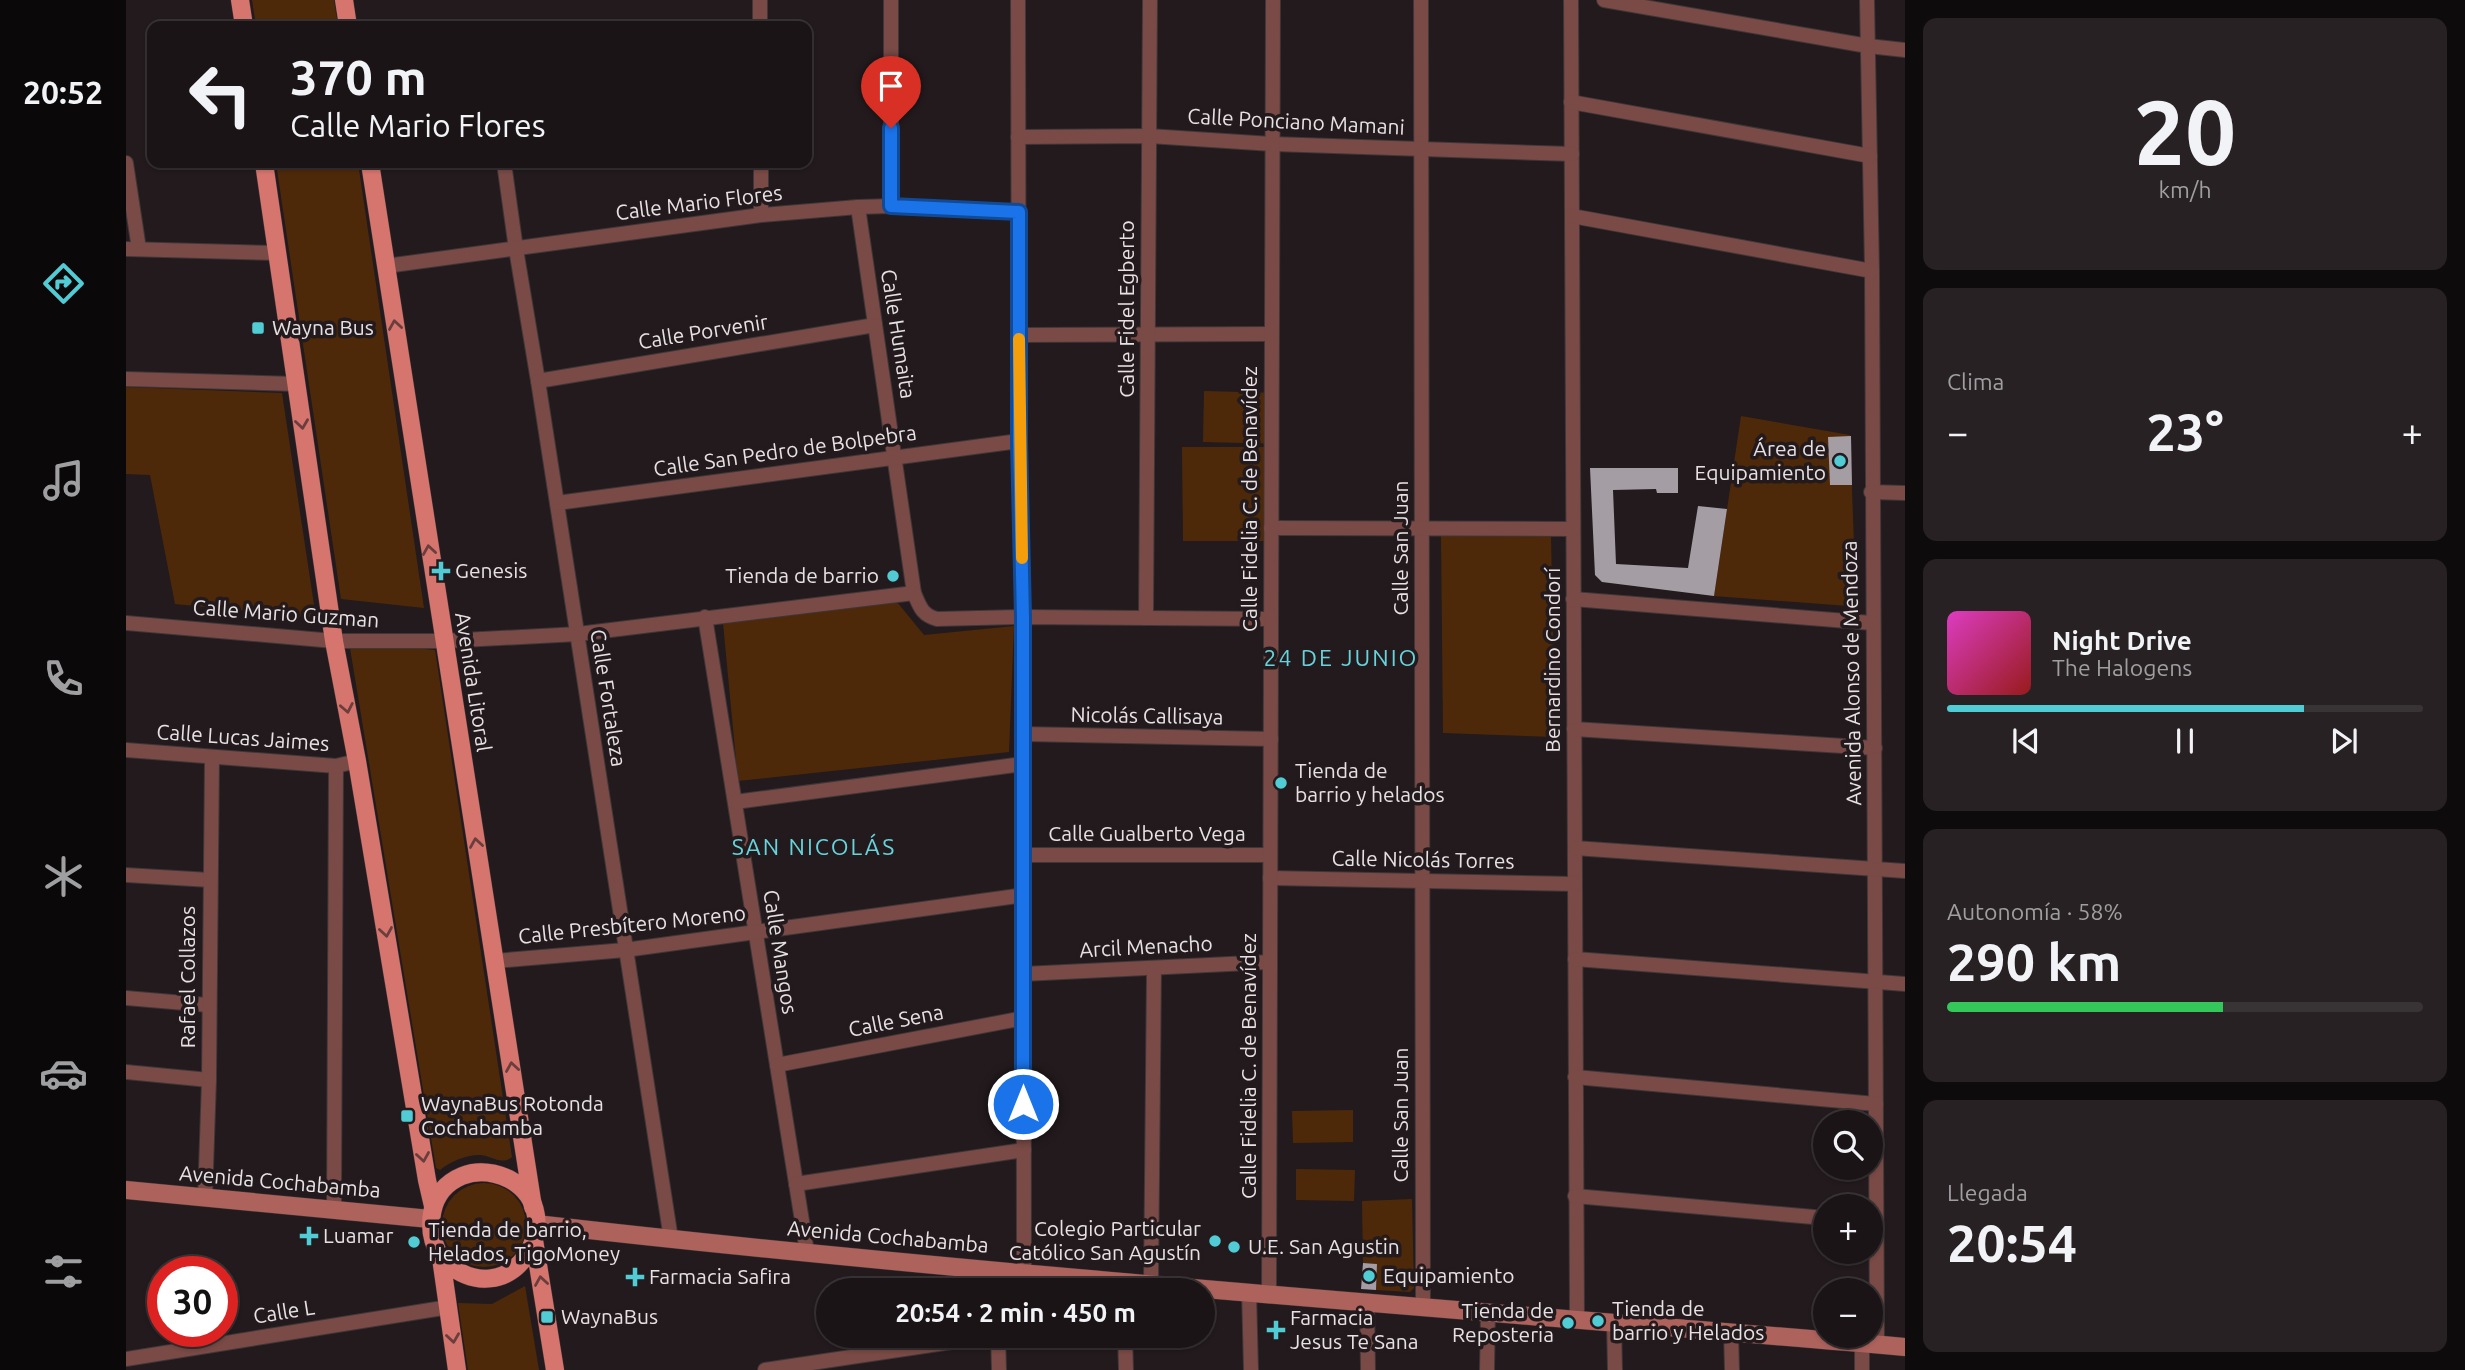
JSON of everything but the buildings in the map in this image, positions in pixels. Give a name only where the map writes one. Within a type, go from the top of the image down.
[{"type":"main road","points":[[240,0],[243,21]]},
{"type":"main road","points":[[344,0],[347,21]]},
{"type":"main road","points":[[265,168],[334,641],[357,761],[427,1180],[431,1212],[430,1233],[440,1258],[457,1370]]},
{"type":"main road","name":"Avenida Litoral","points":[[371,168],[495,961],[555,1370]]},
{"type":"main road","points":[[431,1212],[439,1194],[460,1177],[487,1172],[513,1181],[525,1193],[535,1224],[527,1255],[516,1268],[501,1276],[485,1279],[468,1276],[453,1269],[440,1258]]},
{"type":"main road","name":"Avenida Cochabamba","points":[[126,1190],[334,1210],[431,1212]]},
{"type":"main road","name":"Avenida Cochabamba","points":[[535,1224],[1070,1278]]},
{"type":"main road","name":"Avenida Cochabamba","points":[[1215,1289],[1813,1339]]},
{"type":"main road","name":"Avenida Cochabamba","points":[[1883,1345],[1905,1347]]},
{"type":"street","points":[[760,0],[760,21]]},
{"type":"street","points":[[891,0],[891,206]]},
{"type":"street","points":[[1018,0],[1024,1272]]},
{"type":"street","name":"Calle Fidel Egberto","points":[[1146,618],[1150,0]]},
{"type":"street","name":"Calle Fidelia C. de Benavídez","points":[[1269,1293],[1273,0]]},
{"type":"street","name":"Calle San Juan","points":[[1421,0],[1423,1306]]},
{"type":"street","name":"Bernardino Condorí","points":[[1571,0],[1577,1319]]},
{"type":"street","points":[[1604,0],[1868,46],[1905,50]]},
{"type":"street","name":"Avenida Alonso de Mendoza","points":[[1867,0],[1872,271],[1871,492],[1875,748],[1874,1194]]},
{"type":"street","points":[[1572,102],[1870,156]]},
{"type":"street","name":"Calle Ponciano Mamani","points":[[1018,137],[1149,136],[1273,144],[1572,154]]},
{"type":"street","points":[[126,163],[133,249],[277,253]]},
{"type":"street","name":"Calle Fortaleza","points":[[506,168],[516,249],[671,1239]]},
{"type":"street","points":[[761,168],[761,215]]},
{"type":"street","name":"Calle Mario Flores","points":[[386,266],[761,215],[858,206],[1019,212]]},
{"type":"street","name":"Calle Humaita","points":[[858,206],[914,593]]},
{"type":"street","points":[[1572,216],[1872,271]]},
{"type":"street","name":"Calle Porvenir","points":[[538,381],[875,325]]},
{"type":"street","points":[[1019,335],[1272,334]]},
{"type":"street","points":[[126,379],[296,384]]},
{"type":"street","name":"Calle San Pedro de Bolpebra","points":[[557,503],[1019,441]]},
{"type":"street","points":[[1871,492],[1905,493]]},
{"type":"street","points":[[1271,528],[1573,529]]},
{"type":"street","points":[[914,593],[921,610],[927,616],[937,619],[1271,619]]},
{"type":"street","name":"Calle Mario Guzman","points":[[126,623],[334,641],[444,641],[578,634],[914,593]]},
{"type":"street","points":[[1573,599],[1872,623]]},
{"type":"street","name":"Calle Mangos","points":[[705,617],[807,1252]]},
{"type":"street","points":[[1574,729],[1875,748]]},
{"type":"street","name":"Nicolás Callisaya","points":[[1023,734],[1271,739]]},
{"type":"street","name":"Calle Lucas Jaimes","points":[[126,750],[336,766],[357,761]]},
{"type":"street","name":"Rafael Collazos","points":[[205,1198],[209,1080],[212,757]]},
{"type":"street","points":[[735,802],[1023,764]]},
{"type":"street","points":[[334,1210],[336,766]]},
{"type":"street","points":[[1575,848],[1905,871]]},
{"type":"street","name":"Calle Gualberto Vega","points":[[1023,855],[1270,855]]},
{"type":"street","points":[[126,875],[210,880]]},
{"type":"street","name":"Calle Nicolás Torres","points":[[1270,878],[1575,884]]},
{"type":"street","name":"Calle Presbítero Moreno","points":[[495,961],[625,950],[1024,895]]},
{"type":"street","points":[[1575,959],[1905,984]]},
{"type":"street","name":"Arcil Menacho","points":[[1023,974],[1270,962]]},
{"type":"street","points":[[1151,1278],[1154,968]]},
{"type":"street","points":[[126,998],[208,1005]]},
{"type":"street","name":"Calle Sena","points":[[777,1065],[1024,1018]]},
{"type":"street","points":[[126,1072],[209,1080]]},
{"type":"street","points":[[1575,1077],[1876,1104]]},
{"type":"street","points":[[796,1184],[1024,1150]]},
{"type":"street","points":[[1576,1196],[1813,1217]]},
{"type":"street","points":[[996,1270],[996,1278]]},
{"type":"street","points":[[1249,1292],[1251,1370]]},
{"type":"street","points":[[1367,1301],[1368,1370]]},
{"type":"street","name":"Calle L","points":[[126,1359],[449,1307]]},
{"type":"street","points":[[1488,1312],[1488,1370]]},
{"type":"street","points":[[1614,1322],[1615,1370]]},
{"type":"street","points":[[1731,1333],[1732,1370]]},
{"type":"street","points":[[765,1370],[911,1348]]},
{"type":"street","points":[[998,1348],[999,1370]]},
{"type":"street","points":[[1125,1348],[1126,1370]]},
{"type":"street","name":"Avenida Alonso de Mendoza","points":[[1862,1370],[1869,1348]]},
{"type":"shaded area","points":[[252,0],[334,0],[337,21],[255,21]]},
{"type":"shaded area","points":[[277,168],[359,168],[424,608],[341,599]]},
{"type":"shaded area","points":[[126,387],[282,393],[316,618],[175,604],[150,475],[126,474]]},
{"type":"shaded area","points":[[1204,391],[1279,393],[1278,444],[1203,442]]},
{"type":"shaded area","points":[[1741,416],[1850,435],[1856,599],[1849,606],[1714,596]]},
{"type":"shaded area","points":[[1182,447],[1278,447],[1279,541],[1183,541]]},
{"type":"shaded area","points":[[1441,536],[1551,536],[1555,737],[1443,733]]},
{"type":"shaded area","points":[[897,602],[924,635],[1014,626],[1009,752],[738,781],[723,623]]},
{"type":"shaded area","points":[[349,642],[435,650],[512,1157],[508,1159],[474,1155],[448,1164],[440,1170],[436,1168]]},
{"type":"shaded area","points":[[1353,1110],[1353,1142],[1293,1143],[1292,1111]]},
{"type":"shaded area","points":[[1296,1169],[1355,1170],[1354,1201],[1296,1200]]},
{"type":"shaded area","points":[[484,1183],[500,1186],[514,1195],[523,1209],[526,1225],[523,1241],[514,1255],[500,1264],[484,1267],[468,1264],[454,1255],[445,1241],[442,1225],[445,1209],[454,1195],[468,1186]]},
{"type":"shaded area","points":[[1412,1199],[1414,1288],[1410,1292],[1376,1290],[1377,1264],[1363,1263],[1362,1201]]},
{"type":"shaded area","points":[[525,1286],[539,1370],[468,1370],[458,1303],[492,1304]]},
{"type":"slow traffic","points":[[1019,339],[1022,558]]},
{"type":"place","name":"Wayna Bus","points":[[258,328]]},
{"type":"place","name":"Área de Equipamiento","points":[[1840,461]]},
{"type":"place","name":"Genesis","points":[[441,571]]},
{"type":"place","name":"Tienda de barrio","points":[[893,576]]},
{"type":"place","name":"Tienda de barrio y helados","points":[[1281,783]]},
{"type":"place","name":"WaynaBus Rotonda Cochabamba","points":[[407,1116]]},
{"type":"place","name":"Luamar","points":[[309,1236]]},
{"type":"place","name":"Colegio Particular Católico San Agustín","points":[[1215,1241]]},
{"type":"place","name":"Tienda de barrio, Helados, TigoMoney","points":[[414,1242]]},
{"type":"place","name":"U.E. San Agustin","points":[[1234,1247]]},
{"type":"place","name":"Equipamiento","points":[[1369,1276]]},
{"type":"place","name":"Farmacia Safira","points":[[635,1277]]},
{"type":"place","name":"WaynaBus","points":[[547,1317]]},
{"type":"place","name":"Tienda de barrio y Helados","points":[[1598,1321]]},
{"type":"place","name":"Tienda de Reposteria","points":[[1568,1323]]},
{"type":"place","name":"Farmacia Jesus Te Sana","points":[[1276,1330]]},
{"type":"district","name":"24 DE JUNIO","points":[[1341,658]]},
{"type":"district","name":"SAN NICOLÁS","points":[[814,847]]},
{"type":"route","points":[[891,128],[891,206],[1019,212],[1019,441],[1023,617],[1023,1104]]}]
